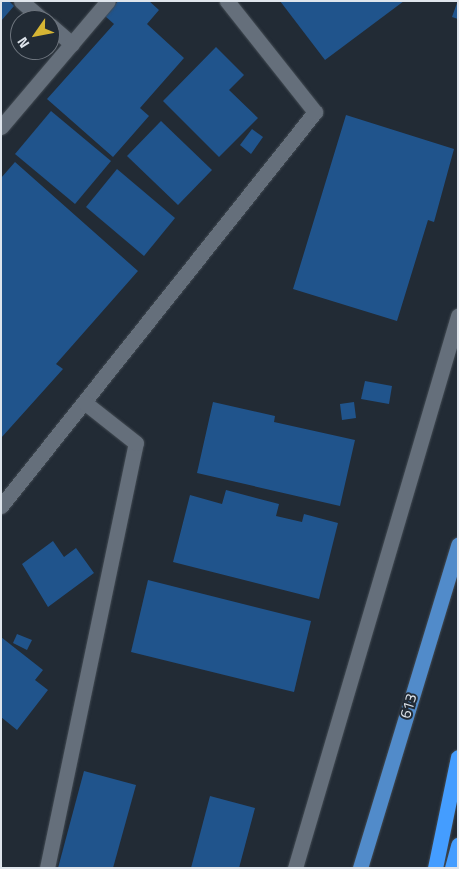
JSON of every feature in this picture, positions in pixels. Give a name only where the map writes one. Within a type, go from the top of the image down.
[{"type":"highway","points":[[435,868],[458,757]]},
{"type":"highway","points":[[452,868],[458,845]]},
{"type":"main road","name":"613","points":[[360,868],[458,545]]},
{"type":"street","points":[[21,1],[31,10]]},
{"type":"street","points":[[1,127],[108,1]]},
{"type":"street","points":[[1,506],[314,112],[227,1]]},
{"type":"street","points":[[60,34],[72,44]]},
{"type":"street","points":[[295,868],[458,316]]},
{"type":"street","points":[[47,868],[136,443],[84,402]]},
{"type":"building","points":[[1,1],[9,1],[14,6],[1,21]]},
{"type":"building","points":[[118,1],[149,1],[159,10],[147,24],[184,58],[140,108],[149,116],[113,157],[47,99],[114,24],[105,16]]},
{"type":"building","points":[[280,1],[404,1],[325,60]]},
{"type":"building","points":[[458,3],[458,19],[452,17]]},
{"type":"building","points":[[216,47],[244,75],[229,90],[258,118],[219,157],[163,101]]},
{"type":"building","points":[[51,111],[111,161],[75,204],[15,154]]},
{"type":"building","points":[[346,115],[454,149],[434,222],[428,220],[397,321],[293,289]]},
{"type":"building","points":[[161,121],[212,170],[178,205],[127,156]]},
{"type":"building","points":[[252,129],[263,137],[251,154],[240,145]]},
{"type":"building","points":[[15,162],[138,271],[56,364],[63,369],[1,438],[1,178]]},
{"type":"building","points":[[117,169],[175,218],[144,256],[86,207]]},
{"type":"building","points":[[365,381],[392,386],[389,404],[361,399]]},
{"type":"building","points":[[213,402],[275,416],[274,422],[355,440],[340,506],[197,473]]},
{"type":"building","points":[[354,402],[356,418],[342,420],[340,404]]},
{"type":"building","points":[[226,490],[279,504],[276,516],[302,522],[304,514],[338,523],[319,599],[173,562],[190,495],[222,504]]},
{"type":"building","points":[[53,541],[64,557],[76,548],[94,573],[48,607],[22,564]]},
{"type":"building","points":[[148,580],[311,621],[294,692],[131,652]]},
{"type":"building","points":[[17,634],[32,640],[27,650],[13,643]]},
{"type":"building","points":[[1,637],[43,670],[35,680],[48,690],[17,730],[1,717]]},
{"type":"building","points":[[84,771],[136,785],[113,868],[58,868]]},
{"type":"building","points":[[210,796],[255,808],[239,868],[191,868]]}]
